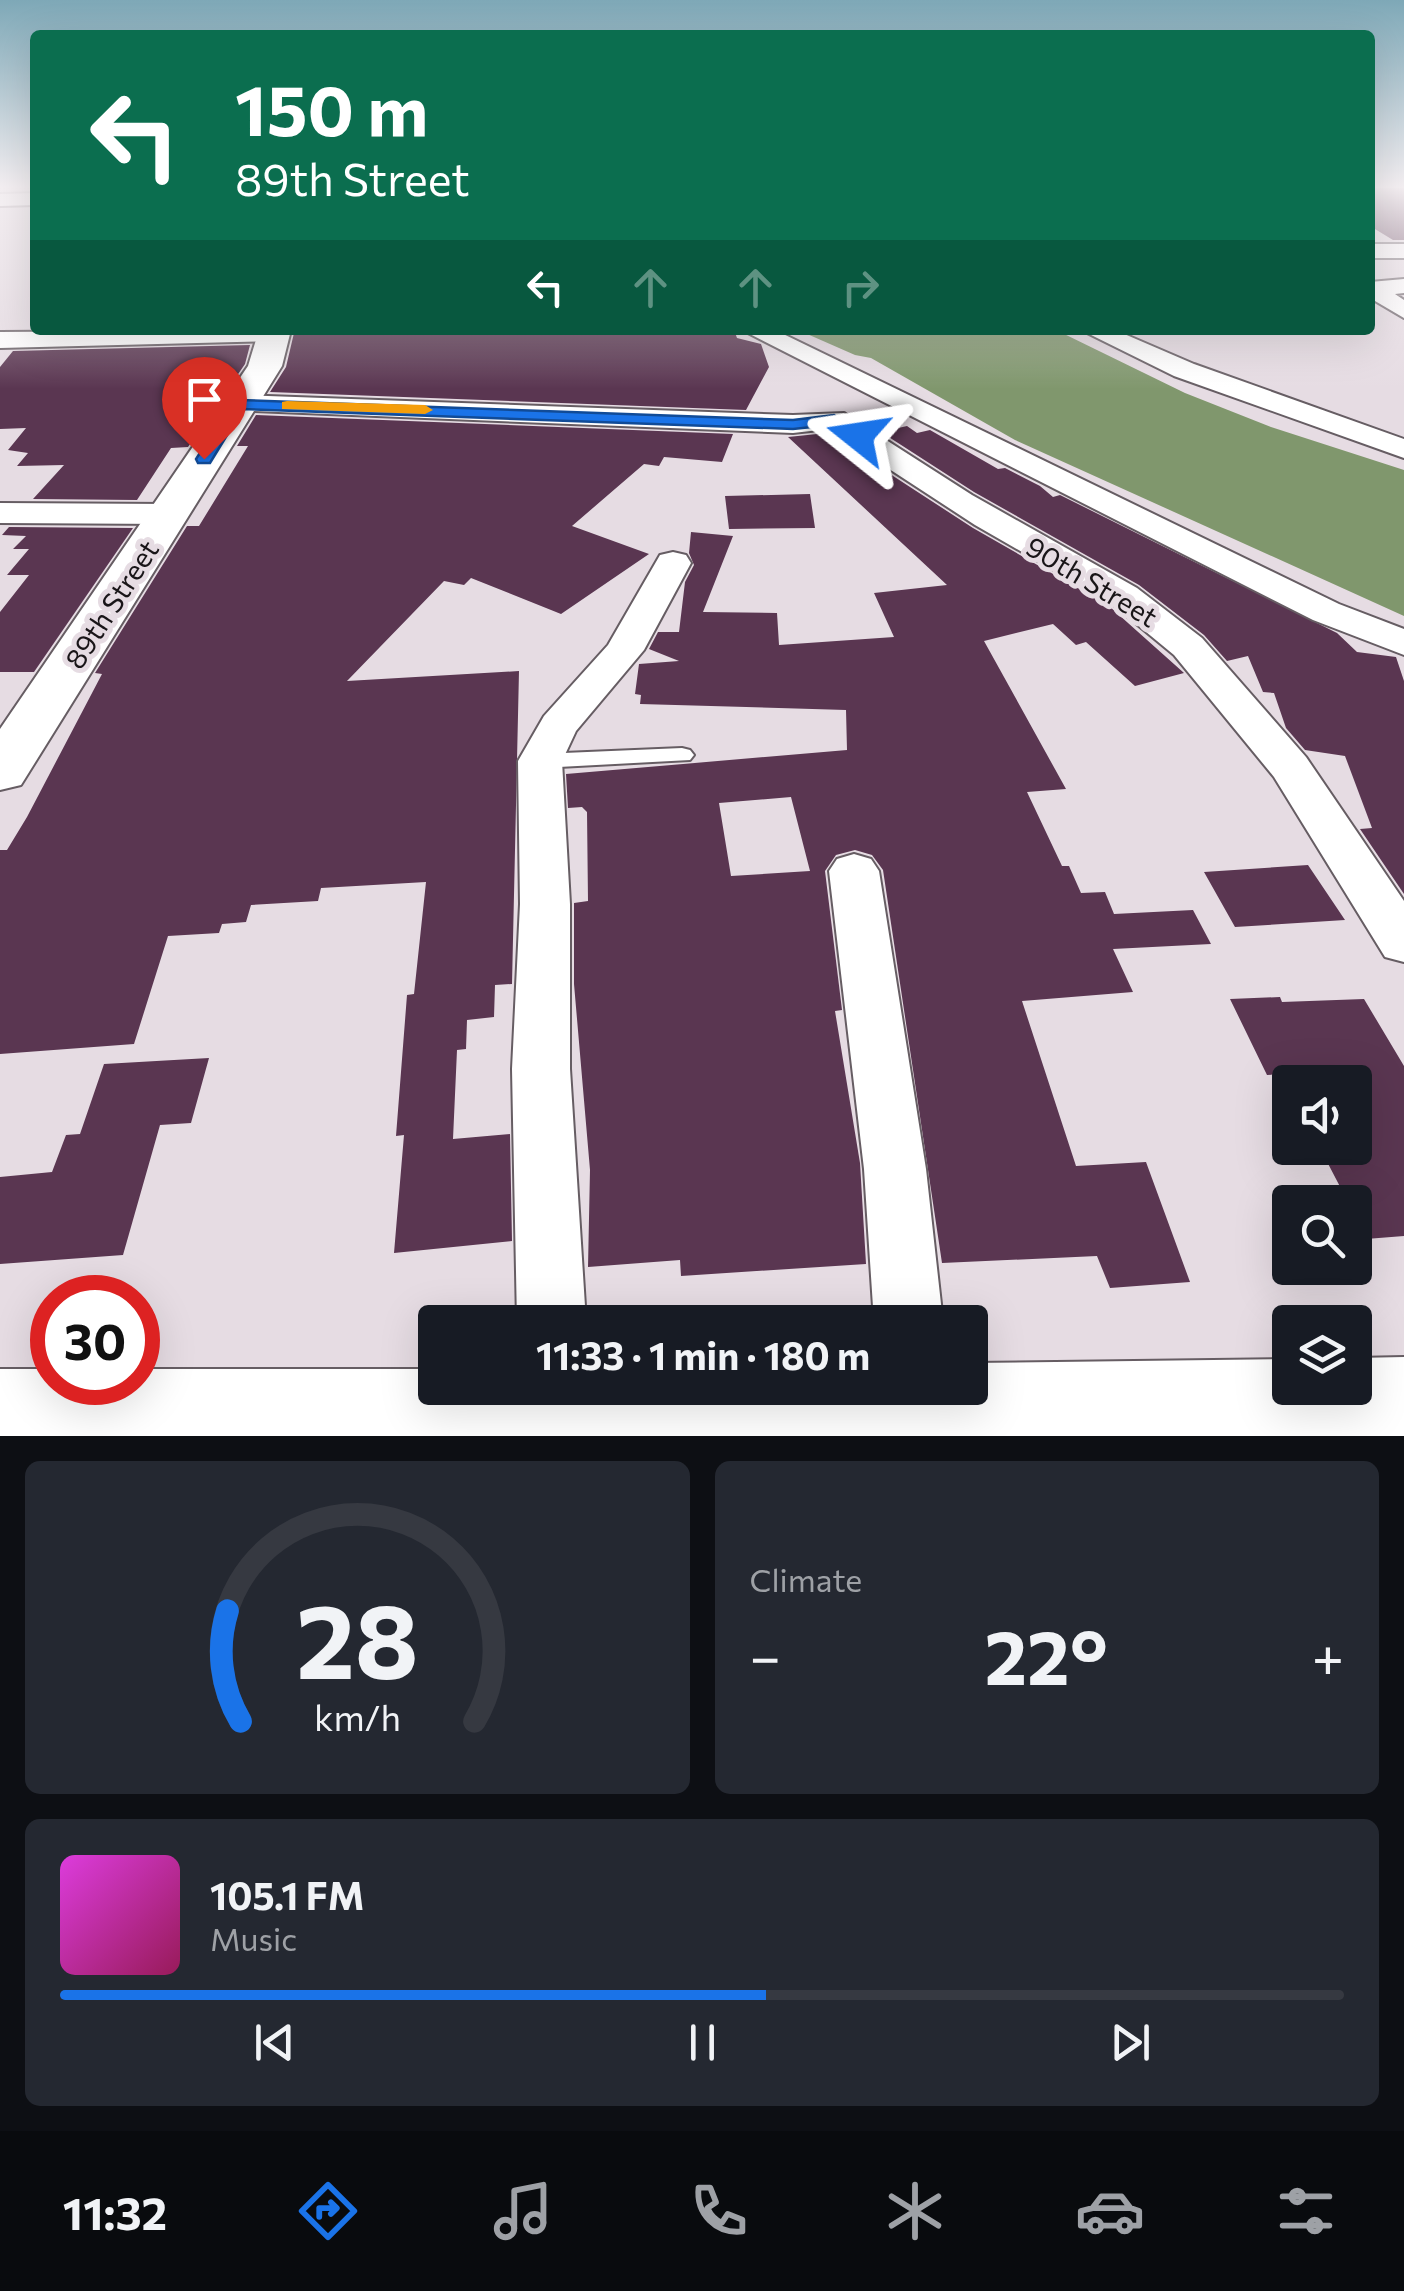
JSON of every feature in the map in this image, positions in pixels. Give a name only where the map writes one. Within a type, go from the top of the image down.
[{"type":"main road","name":"89th Street","points":[[0,772],[265,366],[274,335]]},
{"type":"main road","points":[[988,1401],[1404,1404]]},
{"type":"main road","points":[[0,1416],[435,1405]]},
{"type":"street","points":[[1375,290],[1404,286]]},
{"type":"street","points":[[1375,292],[1404,310]]},
{"type":"street","points":[[0,340],[153,335]]},
{"type":"street","points":[[765,335],[1326,612],[1404,643]]},
{"type":"street","points":[[1105,335],[1184,370],[1404,449]]},
{"type":"street","points":[[239,404],[793,424],[834,420],[862,386]]},
{"type":"street","name":"90th Street","points":[[834,420],[938,488],[1122,594],[1194,651],[1253,720],[1361,872],[1404,943]]},
{"type":"street","points":[[0,513],[170,514]]},
{"type":"street","points":[[550,1305],[541,1068],[545,904],[540,761],[546,741],[572,704],[604,675],[628,642],[673,563]]},
{"type":"street","points":[[854,871],[894,1169],[907,1305]]},
{"type":"lane","points":[[540,761],[682,755]]},
{"type":"shaded area","points":[[809,335],[1066,335],[1185,393],[1271,427],[1404,470],[1404,616],[1015,440],[871,358]]},
{"type":"building","points":[[294,335],[736,335],[761,344],[769,367],[746,410],[270,392],[286,367]]},
{"type":"building","points":[[250,345],[245,364],[188,447],[171,448],[137,500],[33,499],[64,465],[17,466],[28,453],[8,450],[26,428],[0,429],[0,367],[13,351]]},
{"type":"building","points":[[256,415],[733,434],[722,462],[664,457],[659,466],[644,464],[572,526],[649,554],[561,614],[471,578],[464,585],[444,581],[347,681],[519,671],[512,984],[495,985],[494,1017],[467,1020],[466,1049],[457,1050],[453,1139],[510,1134],[512,1241],[394,1253],[404,1135],[396,1136],[407,995],[414,994],[426,882],[321,888],[318,901],[251,905],[246,922],[222,924],[219,933],[168,936],[134,1044],[0,1054],[0,850],[7,850],[27,817],[102,674],[95,673],[187,526],[199,526],[248,446],[237,446]]},
{"type":"building","points":[[907,426],[917,433],[930,430],[998,469],[1005,468],[1040,486],[1053,497],[1060,495],[1337,633],[1357,652],[1396,657],[1404,681],[1404,894],[1360,829],[1372,828],[1345,756],[1305,750],[1286,728],[1274,693],[1263,692],[1248,656],[1227,661],[1204,635],[1139,585],[974,492],[881,432]]},
{"type":"building","points":[[827,433],[973,528],[1109,606],[1184,673],[1135,686],[1086,642],[1076,645],[1053,624],[984,641],[1066,789],[1027,792],[1062,866],[1069,866],[1081,893],[1105,892],[1114,914],[1193,910],[1211,944],[1113,949],[1133,992],[1022,1001],[1076,1166],[1146,1162],[1190,1282],[1110,1288],[1097,1256],[942,1263],[883,870],[872,855],[855,850],[836,855],[825,871],[842,1010],[835,1011],[860,1163],[866,1264],[681,1276],[680,1260],[588,1267],[590,1170],[574,984],[574,903],[588,901],[587,812],[582,807],[568,808],[566,774],[847,750],[846,710],[640,704],[641,695],[635,694],[639,664],[679,661],[649,649],[658,632],[679,632],[685,582],[694,565],[689,553],[691,532],[733,536],[703,612],[777,613],[779,645],[894,637],[874,593],[947,585],[788,437]],"holes":[[[791,797],[810,871],[731,876],[719,803]]]},
{"type":"building","points":[[810,494],[815,528],[729,529],[725,496]]},
{"type":"building","points":[[9,527],[133,528],[34,672],[0,672],[0,612],[29,575],[7,575],[29,549],[13,549],[26,536],[2,535]]},
{"type":"building","points":[[1308,865],[1345,920],[1235,927],[1204,872]]},
{"type":"building","points":[[1230,999],[1364,999],[1404,1066],[1404,1236],[1372,1239],[1372,1185],[1339,1185],[1329,1165],[1372,1165],[1372,1065],[1272,1065],[1272,1075],[1267,1075]]},
{"type":"building","points":[[209,1058],[191,1123],[160,1125],[123,1255],[0,1264],[0,1177],[52,1172],[66,1135],[80,1134],[104,1064]]},
{"type":"slow traffic","points":[[287,406],[425,410]]},
{"type":"route","points":[[204,459],[239,404],[793,424],[834,420],[858,436]]}]
